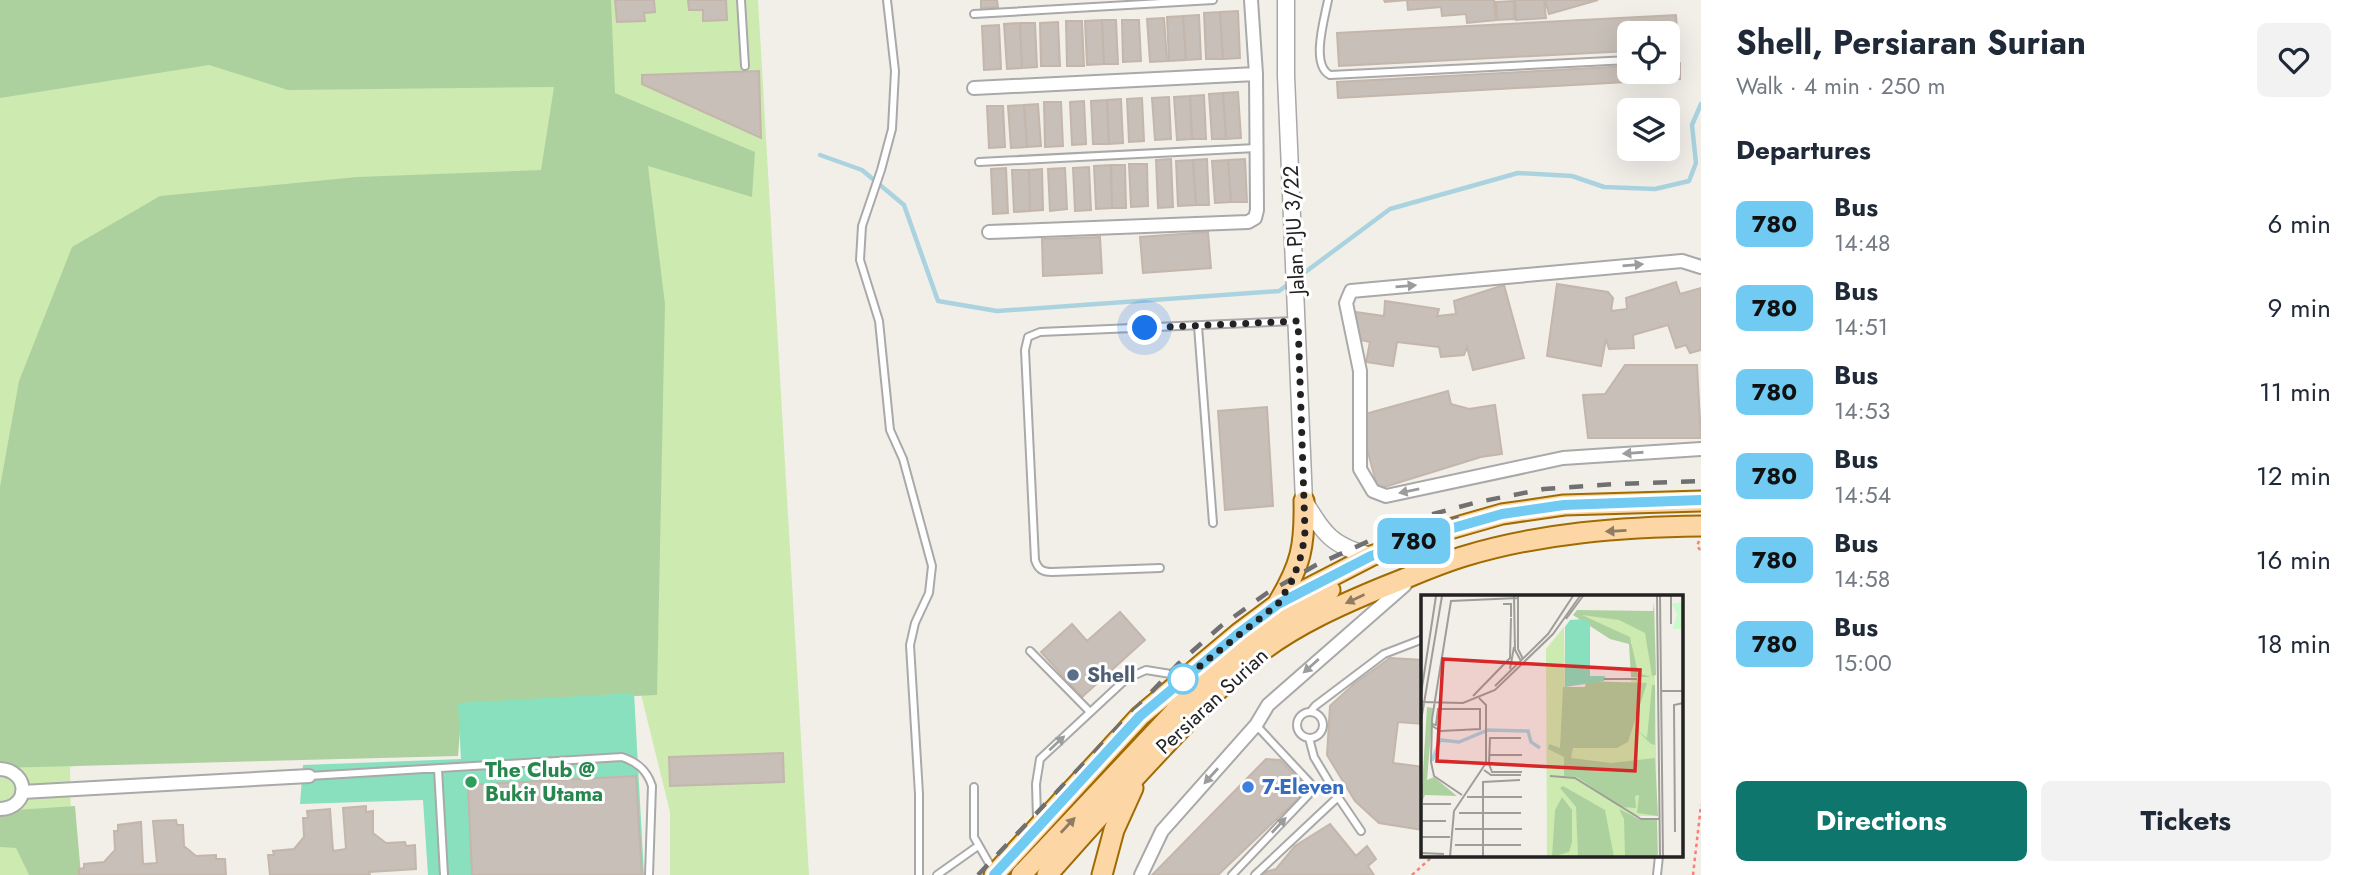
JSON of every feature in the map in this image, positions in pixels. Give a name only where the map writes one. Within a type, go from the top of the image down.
[{"type":"main road","name":"Persiaran Surian","points":[[995,875],[1140,716],[1278,604],[1371,556],[1502,514],[1564,505],[1695,500]]},
{"type":"main road","points":[[1278,604],[1293,579],[1302,553],[1305,532],[1304,501]]},
{"type":"main road","name":"Persiaran Surian","points":[[1047,875],[1142,768],[1233,675],[1260,652],[1300,626],[1363,596],[1462,556],[1514,543],[1581,533],[1693,526]]},
{"type":"main road","points":[[1021,875],[1197,688],[1250,643],[1289,615],[1329,592],[1352,566]]},
{"type":"main road","points":[[1102,875],[1114,830],[1142,768]]},
{"type":"street","points":[[989,232],[1248,222],[1255,218],[1256,74],[1251,0]]},
{"type":"street","name":"Jalan PJU 3/22","points":[[1286,0],[1286,76],[1304,501]]},
{"type":"street","points":[[974,88],[1256,74]]},
{"type":"street","points":[[1701,267],[1682,261],[1351,291],[1346,303],[1360,372],[1360,468],[1373,491],[1385,496],[1563,458],[1701,449]]},
{"type":"street","points":[[1304,501],[1328,537],[1348,550],[1371,556]]},
{"type":"street","points":[[1141,875],[1163,831],[1256,724],[1268,705],[1419,573]]},
{"type":"street","points":[[0,769],[16,774],[22,785],[17,803],[0,809]]},
{"type":"street","points":[[22,792],[309,776]]},
{"type":"lane","points":[[741,0],[745,66]]},
{"type":"lane","points":[[887,0],[893,38],[895,103],[892,129],[862,226],[860,260],[879,321],[890,430],[903,459],[932,566],[929,593],[915,623],[910,645],[919,794],[919,875]]},
{"type":"lane","points":[[974,14],[1213,0]]},
{"type":"lane","points":[[1328,0],[1320,64],[1329,75],[1617,61]]},
{"type":"lane","points":[[979,162],[1256,148]]},
{"type":"lane","points":[[1160,568],[1044,572],[1038,567],[1035,560],[1025,343],[1027,337],[1040,332],[1298,321]]},
{"type":"lane","points":[[1198,326],[1213,523]]},
{"type":"lane","points":[[1311,711],[1319,714],[1324,726],[1321,733],[1310,738],[1301,734],[1297,726],[1299,717],[1311,711],[1384,654],[1421,640]]},
{"type":"lane","points":[[1030,651],[1090,712]]},
{"type":"lane","points":[[1037,828],[1036,784],[1040,759],[1126,679],[1146,670],[1186,676]]},
{"type":"lane","points":[[1233,875],[1312,791],[1310,783],[1256,724]]},
{"type":"lane","points":[[1310,738],[1314,757],[1361,831]]},
{"type":"lane","points":[[309,776],[622,757],[632,760],[649,776],[652,786],[649,875]]},
{"type":"lane","points":[[438,769],[444,875]]},
{"type":"lane","points":[[974,787],[976,847],[995,875]]},
{"type":"lane","points":[[1255,875],[1338,797]]},
{"type":"lane","points":[[937,875],[976,847]]},
{"type":"path","points":[[1698,546],[1701,551]]},
{"type":"path","points":[[1693,875],[1701,804]]},
{"type":"path","points":[[1412,875],[1431,858]]},
{"type":"green space","points":[[0,0],[758,0],[809,875],[670,875],[670,812],[636,674],[70,767],[72,875],[0,875]]},
{"type":"green space","points":[[0,0],[611,0],[615,93],[755,152],[752,197],[648,166],[665,304],[657,695],[462,704],[458,756],[0,768],[0,487],[19,381],[72,247],[160,196],[357,177],[541,170],[554,87],[288,90],[209,65],[0,98]]},
{"type":"green space","name":"The Club @ Bukit Utama","points":[[634,693],[644,875],[428,875],[423,800],[300,804],[303,765],[461,759],[458,703]]},
{"type":"green space","points":[[75,806],[81,875],[29,875],[16,848],[0,847],[0,811]]},
{"type":"building","points":[[615,0],[654,0],[655,12],[644,13],[645,21],[617,22]]},
{"type":"building","points":[[688,0],[726,0],[727,20],[703,21],[703,10],[689,10]]},
{"type":"building","points":[[981,0],[997,0],[998,7],[981,8]]},
{"type":"building","points":[[1407,0],[1494,0],[1496,20],[1467,23],[1466,14],[1442,16],[1441,7],[1408,10]]},
{"type":"building","points":[[1515,0],[1544,0],[1546,18],[1516,20]]},
{"type":"building","points":[[1545,0],[1598,0],[1549,14]]},
{"type":"building","points":[[1514,1],[1514,19],[1497,20],[1496,2]]},
{"type":"building","points":[[1238,11],[1240,58],[1223,59],[1220,12]]},
{"type":"building","points":[[1220,12],[1223,59],[1206,59],[1204,13]]},
{"type":"building","points":[[1199,15],[1201,59],[1186,60],[1183,16]]},
{"type":"building","points":[[1676,15],[1676,21],[1617,21],[1617,52],[1339,66],[1337,33]]},
{"type":"building","points":[[1183,16],[1186,60],[1169,61],[1167,17]]},
{"type":"building","points":[[1164,18],[1167,61],[1150,62],[1147,19]]},
{"type":"building","points":[[1102,20],[1104,64],[1087,65],[1085,21]]},
{"type":"building","points":[[1102,20],[1116,20],[1118,64],[1104,64]]},
{"type":"building","points":[[1122,20],[1139,20],[1141,61],[1123,62]]},
{"type":"building","points":[[1066,21],[1082,21],[1084,66],[1067,66]]},
{"type":"building","points":[[1058,22],[1060,66],[1041,66],[1040,23]]},
{"type":"building","points":[[1020,23],[1022,68],[1007,69],[1004,24]]},
{"type":"building","points":[[1020,23],[1035,23],[1037,67],[1022,68]]},
{"type":"building","points":[[999,25],[1001,69],[984,70],[982,26]]},
{"type":"building","points":[[1617,67],[1617,82],[1338,98],[1337,82]]},
{"type":"building","points":[[759,71],[761,138],[642,84],[642,75]]},
{"type":"building","points":[[1238,92],[1241,138],[1226,139],[1223,93]]},
{"type":"building","points":[[1223,93],[1226,139],[1212,139],[1209,94]]},
{"type":"building","points":[[1204,95],[1206,139],[1192,139],[1190,96]]},
{"type":"building","points":[[1190,96],[1192,139],[1177,140],[1174,97]]},
{"type":"building","points":[[1169,97],[1171,139],[1155,140],[1152,98]]},
{"type":"building","points":[[1142,98],[1144,141],[1129,142],[1127,99]]},
{"type":"building","points":[[1121,99],[1123,143],[1109,144],[1107,100]]},
{"type":"building","points":[[1107,100],[1109,144],[1093,144],[1091,101]]},
{"type":"building","points":[[1084,101],[1086,144],[1072,145],[1070,102]]},
{"type":"building","points":[[1044,102],[1061,102],[1063,146],[1045,147]]},
{"type":"building","points":[[1038,104],[1041,146],[1027,147],[1024,105]]},
{"type":"building","points":[[1024,105],[1027,147],[1011,148],[1008,106]]},
{"type":"building","points":[[987,106],[1003,106],[1005,147],[989,148]]},
{"type":"building","points":[[1171,159],[1173,207],[1158,208],[1156,160]]},
{"type":"building","points":[[1207,159],[1209,205],[1196,205],[1193,160]]},
{"type":"building","points":[[1245,159],[1247,202],[1231,202],[1228,160]]},
{"type":"building","points":[[1193,160],[1196,205],[1178,206],[1176,161]]},
{"type":"building","points":[[1228,160],[1231,202],[1215,203],[1212,161]]},
{"type":"building","points":[[1129,164],[1147,164],[1148,206],[1131,207]]},
{"type":"building","points":[[1111,165],[1112,208],[1096,209],[1094,166]]},
{"type":"building","points":[[1111,165],[1125,165],[1126,208],[1112,208]]},
{"type":"building","points":[[1089,167],[1091,210],[1075,211],[1073,168]]},
{"type":"building","points":[[1006,168],[1008,213],[993,214],[991,169]]},
{"type":"building","points":[[1065,168],[1067,209],[1050,211],[1048,169]]},
{"type":"building","points":[[1042,169],[1043,210],[1030,211],[1029,170]]},
{"type":"building","points":[[1012,170],[1029,170],[1030,211],[1014,212]]},
{"type":"building","points":[[1208,232],[1211,268],[1143,273],[1140,237]]},
{"type":"building","points":[[1100,237],[1102,273],[1043,276],[1042,239]]},
{"type":"building","points":[[1676,282],[1680,294],[1701,288],[1701,350],[1690,353],[1686,345],[1676,348],[1668,325],[1633,335],[1634,348],[1609,349],[1606,339],[1601,366],[1547,356],[1557,284],[1608,292],[1613,298],[1611,311],[1627,309],[1626,298]]},
{"type":"building","points":[[1504,285],[1524,358],[1473,370],[1467,347],[1464,355],[1441,357],[1439,347],[1397,342],[1393,366],[1366,362],[1370,342],[1352,338],[1355,312],[1384,316],[1385,301],[1439,309],[1437,316],[1456,314],[1454,301]]},
{"type":"building","points":[[1625,365],[1697,365],[1701,438],[1588,438],[1583,395],[1605,394]]},
{"type":"building","points":[[1448,391],[1451,404],[1469,409],[1495,405],[1502,454],[1481,457],[1378,489],[1358,416]]},
{"type":"building","points":[[1267,407],[1273,506],[1225,510],[1218,411]]},
{"type":"building","points":[[1120,612],[1145,640],[1082,697],[1041,652],[1072,624],[1087,641]]},
{"type":"building","points":[[1390,658],[1421,660],[1421,724],[1398,722],[1393,763],[1421,767],[1421,830],[1379,823],[1355,801],[1327,755],[1330,706],[1354,684]]},
{"type":"building","points":[[783,753],[784,782],[670,786],[669,757]]},
{"type":"building","points":[[1266,759],[1280,760],[1308,789],[1218,875],[1152,875]]},
{"type":"building","points":[[636,776],[642,875],[472,875],[468,785]]},
{"type":"building","points":[[366,806],[366,812],[373,811],[373,833],[386,843],[405,842],[406,846],[415,845],[416,869],[369,872],[370,875],[270,875],[268,855],[274,855],[273,851],[294,849],[304,837],[303,818],[308,818],[307,811],[330,809],[333,851],[346,849],[343,808]]},
{"type":"building","points":[[176,820],[177,825],[183,825],[184,846],[196,856],[216,855],[216,859],[225,859],[226,875],[79,875],[79,869],[84,868],[84,864],[104,862],[115,850],[114,831],[118,831],[118,825],[141,822],[143,864],[157,863],[153,821]]},
{"type":"building","points":[[1330,824],[1356,856],[1367,846],[1376,859],[1368,866],[1374,875],[1263,875],[1276,869],[1295,846]]},
{"type":"waterway","points":[[1300,276],[1390,209],[1518,173],[1572,176],[1604,187],[1655,189],[1689,181],[1696,163],[1692,125],[1701,104]]},
{"type":"waterway","points":[[820,155],[862,170],[904,205],[938,301],[997,311],[1279,291],[1290,283]]},
{"type":"railway","points":[[978,875],[1178,664],[1221,626],[1267,593],[1316,565],[1422,517],[1478,502],[1544,489],[1701,481]]},
{"type":"railway","points":[[1393,541],[1424,528],[1472,514]]},
{"type":"railway","points":[[1123,737],[1194,668],[1232,636],[1296,591],[1370,551]]},
{"type":"bus line","name":"780","points":[[994,875],[1140,716],[1278,604],[1371,556],[1502,514],[1564,505],[1701,500]]},
{"type":"place","name":"Shell","points":[[1073,675]]},
{"type":"place","name":"The Club @ Bukit Utama","points":[[471,782]]},
{"type":"place","name":"7-Eleven","points":[[1248,787]]},
{"type":"route","points":[[1145,328],[1298,321],[1305,532],[1302,553],[1293,579],[1278,604],[1181,681],[1183,679]]}]
